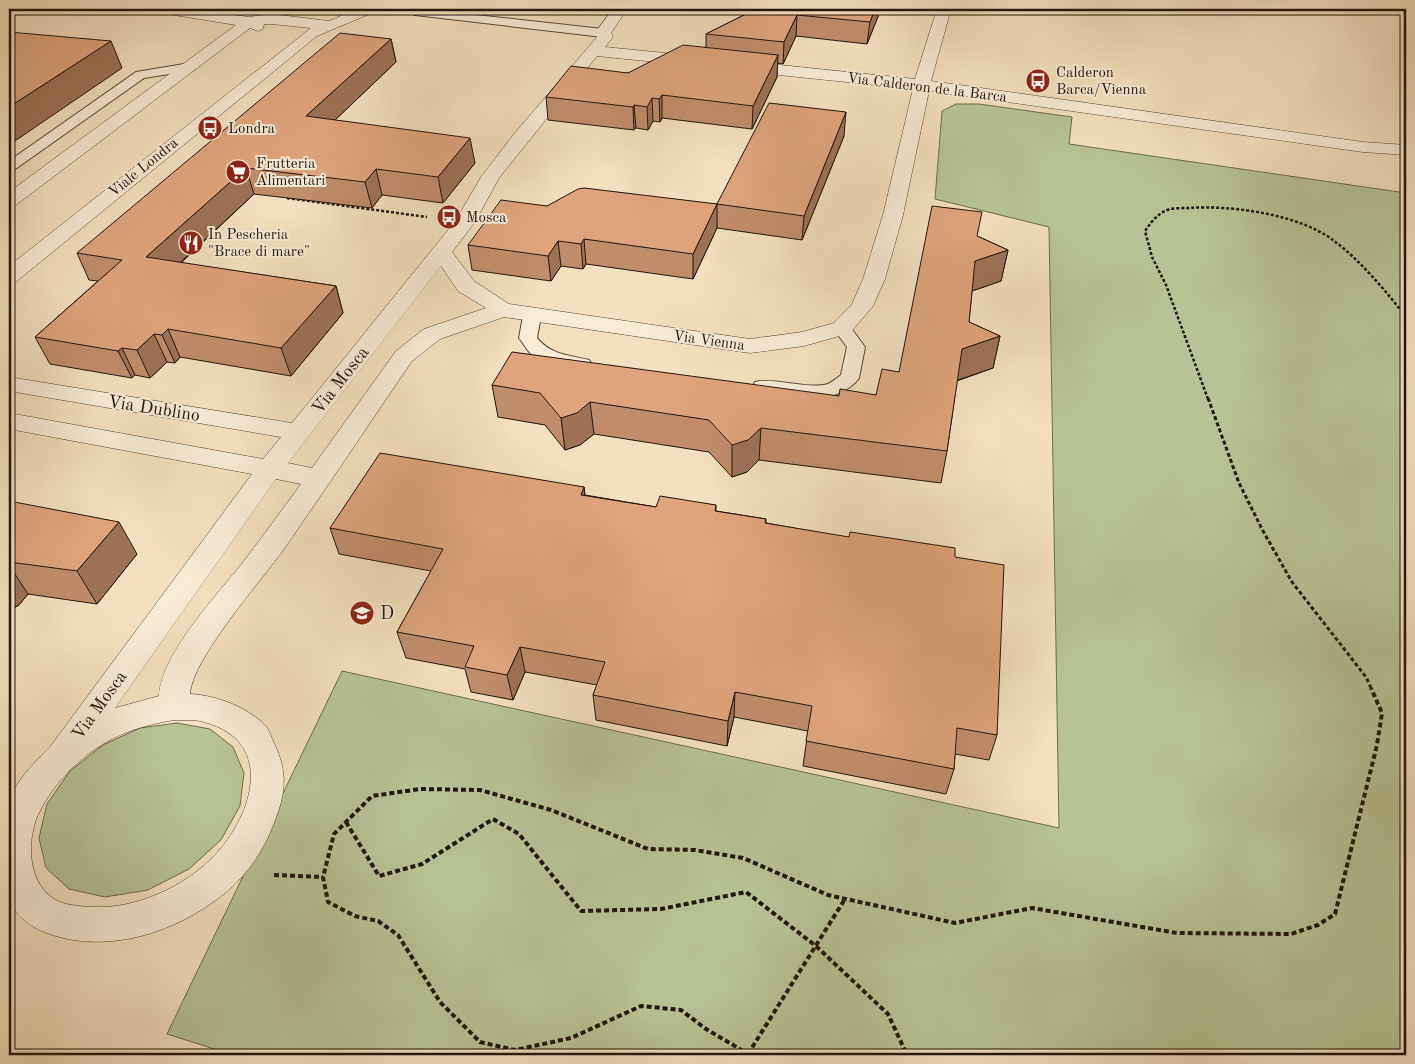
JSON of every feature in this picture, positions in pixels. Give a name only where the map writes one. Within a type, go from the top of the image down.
[{"type":"street","points":[[162,9],[249,22],[261,27],[312,33]]},
{"type":"street","name":"Viale Londra","points":[[9,276],[312,33],[369,9]]},
{"type":"street","name":"Via Mosca","points":[[62,756],[270,468],[465,222],[490,176],[601,40],[620,9]]},
{"type":"street","points":[[842,328],[862,306],[874,279],[893,215],[924,78],[944,9]]},
{"type":"street","points":[[9,201],[249,22],[271,19],[328,25]]},
{"type":"street","points":[[601,40],[707,56]]},
{"type":"street","name":"Via Calderon de la Barca","points":[[731,58],[924,78],[1406,137]]},
{"type":"street","name":"Via Calderon de la Barca","points":[[924,78],[1363,147],[1406,150]]},
{"type":"street","name":"Via Vienna","points":[[441,252],[466,286],[503,310],[532,316],[750,346],[804,339],[842,328]]},
{"type":"street","name":"Via Mosca","points":[[174,707],[175,687],[189,654],[273,543],[404,356],[432,334],[503,310]]},
{"type":"street","name":"Via Dublino","points":[[9,384],[299,432]]},
{"type":"street","points":[[9,421],[318,478]]},
{"type":"street","points":[[174,707],[210,709],[238,721],[261,744],[268,761],[269,790],[260,821],[242,851],[222,872],[193,895],[159,912],[109,925],[70,923],[43,912],[26,896],[14,872],[10,841],[20,815],[35,786],[62,756],[93,733],[135,715],[174,707]]},
{"type":"lane","points":[[425,9],[415,12],[601,40]]},
{"type":"lane","points":[[9,167],[140,75],[190,67]]},
{"type":"lane","points":[[532,316],[528,338],[538,351],[564,361],[603,366]]},
{"type":"lane","points":[[740,383],[789,390],[831,390],[850,378],[856,346],[842,328]]},
{"type":"path","points":[[284,198],[465,222]]},
{"type":"path","points":[[846,899],[749,1055],[706,1029],[680,1010],[641,1006],[571,1038],[515,1050],[480,1042],[440,1002],[398,935],[378,921],[355,916],[328,902],[323,877],[334,834],[372,796],[420,789],[480,790],[551,810],[648,849],[695,850],[743,858],[828,894],[955,922],[1032,908],[1177,933],[1290,934],[1318,925],[1335,914],[1377,745],[1382,713],[1366,678],[1292,582],[1239,483],[1166,285],[1152,257],[1145,231],[1155,217],[1171,209],[1198,207],[1241,208],[1295,220],[1332,239],[1384,288],[1406,317]]},
{"type":"path","points":[[346,822],[379,876],[422,864],[493,819],[519,834],[581,911],[661,909],[746,892],[816,946],[888,1014],[907,1055]]},
{"type":"green space","points":[[207,9],[299,9],[253,15]]},
{"type":"green space","points":[[956,104],[979,104],[1072,117],[1069,144],[1406,193],[1406,1055],[233,1055],[167,1034],[342,671],[1059,828],[1049,227],[935,199],[942,111]]},
{"type":"green space","points":[[177,723],[210,729],[233,747],[244,773],[240,806],[221,840],[189,869],[148,890],[105,897],[69,889],[46,868],[39,838],[47,804],[70,771],[103,745],[140,728]]},
{"type":"building","points":[[756,9],[875,9],[870,22],[797,15],[784,42],[706,34]]},
{"type":"building","points":[[9,32],[111,41],[9,107]]},
{"type":"building","points":[[340,33],[391,39],[306,116],[470,138],[438,177],[376,169],[365,182],[246,168],[146,257],[336,286],[281,348],[168,329],[162,335],[154,334],[137,350],[122,348],[118,351],[35,337],[122,260],[77,253]]},
{"type":"building","points":[[683,45],[778,55],[753,106],[662,95],[659,99],[652,98],[647,107],[546,97],[571,66],[628,73]]},
{"type":"building","points":[[769,103],[846,112],[804,216],[717,204]]},
{"type":"building","points":[[584,188],[717,204],[693,254],[584,239],[581,244],[558,241],[548,256],[468,245],[501,200],[547,206],[578,189]]},
{"type":"building","points":[[932,206],[982,212],[977,236],[1008,250],[975,261],[969,322],[1000,336],[962,349],[947,451],[761,428],[748,440],[732,445],[709,420],[590,402],[577,413],[561,418],[540,393],[492,385],[512,352],[839,396],[840,389],[876,395],[882,369],[899,372]]},
{"type":"building","points":[[380,453],[584,487],[581,495],[656,507],[660,496],[716,505],[715,511],[766,519],[765,523],[849,537],[850,532],[955,548],[955,557],[1004,565],[997,735],[957,728],[954,769],[806,741],[812,706],[735,692],[728,721],[593,695],[605,662],[520,647],[507,675],[465,667],[474,646],[397,632],[443,549],[330,528]]},
{"type":"building","points":[[9,501],[119,522],[77,571],[9,562]]},
{"type":"place","name":"Calderon Barca/Vienna","points":[[1038,81]]},
{"type":"place","name":"Londra","points":[[210,128]]},
{"type":"place","name":"Frutteria Alimentari","points":[[238,172]]},
{"type":"place","name":"Mosca","points":[[449,217]]},
{"type":"place","name":"In Pescheria \"Brace di mare\"","points":[[191,243]]},
{"type":"place","name":"D","points":[[362,613]]}]
